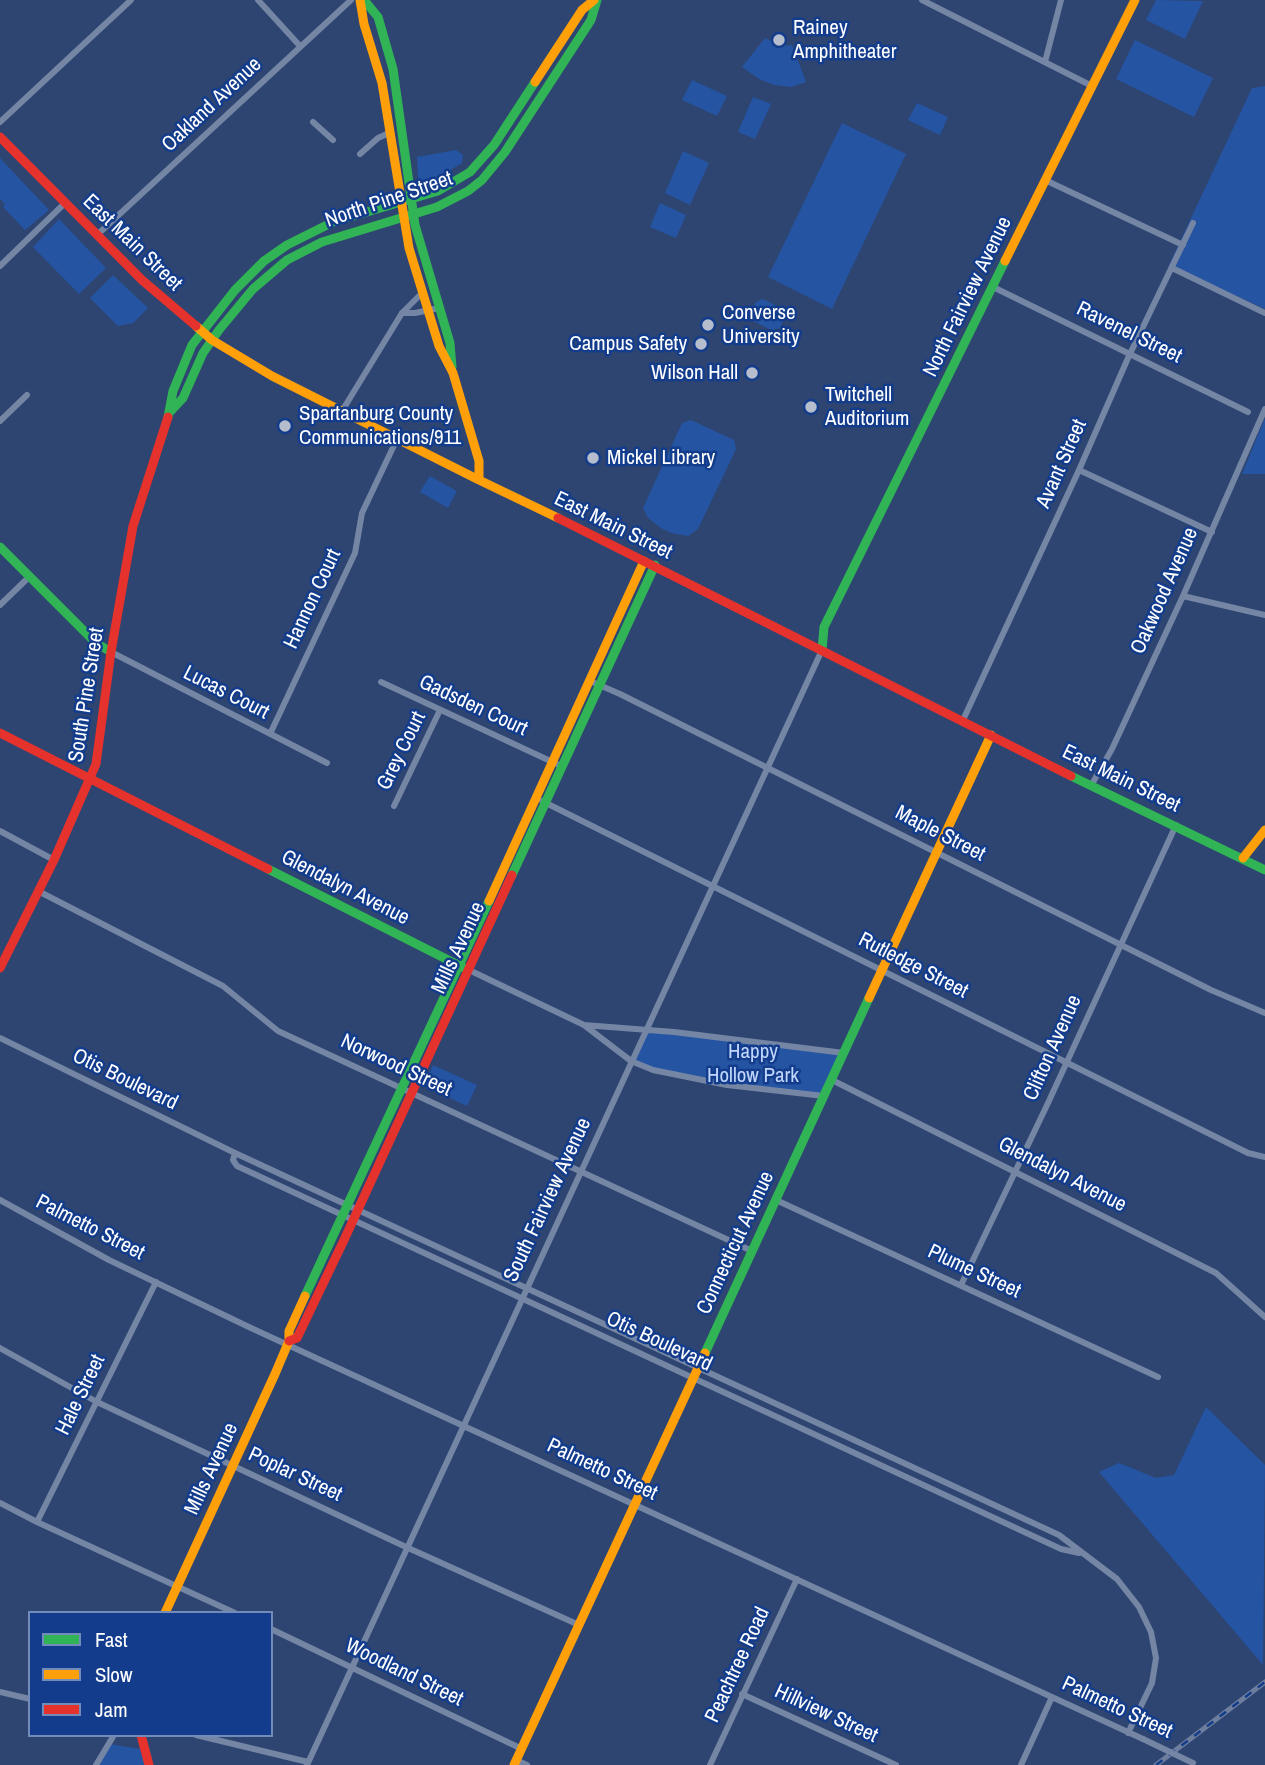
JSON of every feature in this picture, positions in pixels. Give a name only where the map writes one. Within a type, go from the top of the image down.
[{"type":"main road","points":[[362,0],[364,24],[379,68],[407,240],[439,346],[453,373]]},
{"type":"main road","points":[[362,0],[377,17],[393,69],[419,244],[450,343],[453,373],[479,461],[479,480]]},
{"type":"main road","name":"North Pine Street","points":[[202,332],[235,290],[278,251],[320,227],[438,191],[470,172],[494,145],[582,10],[596,0]]},
{"type":"main road","name":"North Pine Street","points":[[212,340],[253,289],[287,260],[322,242],[453,200],[482,180],[505,152],[591,20],[596,0]]},
{"type":"main road","name":"North Fairview Avenue","points":[[822,650],[824,627],[1135,0]]},
{"type":"main road","name":"East Main Street","points":[[0,137],[142,280],[212,340],[272,376],[1265,870]]},
{"type":"main road","name":"South Pine Street","points":[[0,968],[54,860],[96,764],[111,652],[133,526],[169,413],[173,391],[192,345],[202,332]]},
{"type":"main road","name":"South Pine Street","points":[[169,413],[183,398],[202,353],[212,340]]},
{"type":"main road","points":[[0,547],[96,643],[111,652]]},
{"type":"main road","name":"Mills Avenue","points":[[166,1611],[289,1343],[289,1331],[644,561]]},
{"type":"main road","name":"Mills Avenue","points":[[289,1343],[298,1336],[358,1209],[655,565]]},
{"type":"main road","name":"Glendalyn Avenue","points":[[0,733],[469,970]]},
{"type":"main road","name":"Connecticut Avenue","points":[[515,1762],[991,735]]},
{"type":"main road","points":[[1243,858],[1265,830]]},
{"type":"main road","points":[[142,1737],[149,1765]]},
{"type":"street","points":[[0,122],[131,0]]},
{"type":"street","points":[[258,0],[300,46]]},
{"type":"street","name":"Oakland Avenue","points":[[97,236],[351,0]]},
{"type":"street","points":[[922,0],[1092,86]]},
{"type":"street","points":[[1045,62],[1061,0]]},
{"type":"street","points":[[313,122],[333,140]]},
{"type":"street","points":[[360,154],[378,138],[389,133]]},
{"type":"street","points":[[1045,180],[1183,245]]},
{"type":"street","points":[[0,266],[65,203]]},
{"type":"street","name":"Avant Street","points":[[962,720],[1193,223]]},
{"type":"street","points":[[1172,268],[1265,313]]},
{"type":"street","name":"Ravenel Street","points":[[993,287],[1248,412]]},
{"type":"street","points":[[342,411],[402,313],[422,293]]},
{"type":"street","points":[[402,313],[439,308]]},
{"type":"street","points":[[0,421],[26,395]]},
{"type":"street","name":"Oakwood Avenue","points":[[1092,784],[1112,749],[1183,596],[1265,409]]},
{"type":"street","name":"Hannon Court","points":[[270,734],[355,552],[362,513],[397,439]]},
{"type":"street","points":[[1079,470],[1212,532]]},
{"type":"street","points":[[0,605],[29,577]]},
{"type":"street","points":[[1183,596],[1265,615]]},
{"type":"street","name":"South Fairview Avenue","points":[[307,1764],[822,650]]},
{"type":"street","name":"Lucas Court","points":[[111,652],[327,763]]},
{"type":"street","name":"Maple Street","points":[[590,681],[769,768],[1120,946],[1265,1013]]},
{"type":"street","name":"Gadsden Court","points":[[381,682],[561,766]]},
{"type":"street","name":"Grey Court","points":[[394,806],[440,710]]},
{"type":"street","name":"Rutledge Street","points":[[537,798],[1248,1153],[1265,1157]]},
{"type":"street","name":"Clifton Avenue","points":[[961,1285],[1175,825]]},
{"type":"street","points":[[0,831],[54,860]]},
{"type":"street","name":"Norwood Street","points":[[38,891],[223,986],[278,1031],[752,1251]]},
{"type":"street","name":"Glendalyn Avenue","points":[[469,970],[584,1025],[631,1061],[670,1075],[727,1085],[824,1096]]},
{"type":"street","name":"Glendalyn Avenue","points":[[584,1025],[646,1029],[844,1053]]},
{"type":"street","name":"Otis Boulevard","points":[[0,1038],[235,1153],[1059,1535],[1109,1572],[1131,1596],[1146,1619],[1155,1646],[1155,1671],[1128,1733]]},
{"type":"street","name":"Glendalyn Avenue","points":[[832,1080],[1216,1273],[1265,1317]]},
{"type":"street","name":"Otis Boulevard","points":[[235,1153],[233,1160],[237,1166],[1061,1549],[1080,1553]]},
{"type":"street","name":"Palmetto Street","points":[[0,1200],[109,1260],[1195,1764]]},
{"type":"street","name":"Plume Street","points":[[776,1200],[1158,1377]]},
{"type":"street","name":"Hale Street","points":[[37,1522],[156,1282]]},
{"type":"street","name":"Poplar Street","points":[[0,1348],[97,1402],[579,1625]]},
{"type":"street","points":[[0,1503],[231,1611]]},
{"type":"street","name":"Peachtree Road","points":[[710,1765],[797,1579]]},
{"type":"street","name":"Woodland Street","points":[[273,1630],[522,1749]]},
{"type":"street","points":[[0,1692],[28,1699]]},
{"type":"street","name":"Hillview Street","points":[[743,1695],[896,1765]]},
{"type":"street","points":[[1021,1765],[1052,1697]]},
{"type":"street","points":[[96,1765],[113,1737]]},
{"type":"street","points":[[204,1737],[307,1764]]},
{"type":"street","points":[[515,1762],[527,1765]]},
{"type":"green space","points":[[1156,0],[1203,1],[1185,39],[1146,20]]},
{"type":"green space","points":[[765,38],[782,46],[792,45],[806,82],[791,87],[774,85],[759,79],[742,67]]},
{"type":"green space","points":[[1135,40],[1213,78],[1194,117],[1116,79]]},
{"type":"green space","points":[[692,80],[727,96],[717,116],[682,100]]},
{"type":"green space","points":[[1265,86],[1265,309],[1169,265],[1252,88]]},
{"type":"green space","points":[[753,97],[771,104],[755,139],[738,132]]},
{"type":"green space","points":[[917,103],[948,117],[940,135],[908,120]]},
{"type":"green space","points":[[842,123],[906,154],[832,309],[768,277]]},
{"type":"green space","points":[[456,150],[463,155],[462,163],[431,182],[421,181],[418,177],[417,157]]},
{"type":"green space","points":[[683,151],[709,163],[690,205],[665,193]]},
{"type":"green space","points":[[0,158],[49,210],[25,230],[3,207],[5,204],[0,199]]},
{"type":"green space","points":[[660,203],[686,215],[676,238],[650,227]]},
{"type":"green space","points":[[59,219],[106,268],[79,294],[33,247]]},
{"type":"green space","points":[[113,275],[148,308],[133,323],[118,326],[90,298]]},
{"type":"green space","points":[[762,299],[782,308],[785,316],[780,328],[771,330],[753,321],[750,312],[755,303]]},
{"type":"green space","points":[[1265,418],[1265,474],[1242,474]]},
{"type":"green space","points":[[691,420],[734,440],[736,449],[698,529],[688,536],[661,528],[648,518],[643,508],[682,423]]},
{"type":"green space","points":[[430,476],[457,491],[448,508],[420,492]]},
{"type":"green space","name":"Happy Hollow Park","points":[[646,1029],[844,1053],[824,1096],[670,1075],[631,1061]]},
{"type":"green space","points":[[433,1065],[477,1085],[467,1106],[424,1086]]},
{"type":"green space","points":[[1206,1407],[1265,1465],[1263,1665],[1099,1472],[1119,1463],[1156,1478],[1174,1475]]},
{"type":"green space","points":[[109,1744],[147,1750],[149,1765],[96,1765]]},
{"type":"railway","points":[[1156,1765],[1265,1682]]},
{"type":"traffic: fast","points":[[364,0],[378,17],[393,69],[415,225],[450,343],[452,367]]},
{"type":"traffic: fast","points":[[169,413],[183,398],[203,353],[219,330],[253,289],[287,260],[322,242],[437,207],[468,191],[482,180],[505,152],[591,20],[597,0]]},
{"type":"traffic: fast","points":[[168,417],[173,391],[192,345],[235,290],[264,261],[287,245],[333,222],[438,191],[470,172],[494,145],[535,82]]},
{"type":"traffic: fast","points":[[822,650],[824,627],[1005,261]]},
{"type":"traffic: fast","points":[[0,547],[96,643],[111,652]]},
{"type":"traffic: fast","points":[[512,875],[655,565]]},
{"type":"traffic: fast","points":[[1071,776],[1265,870]]},
{"type":"traffic: fast","points":[[268,869],[464,968]]},
{"type":"traffic: fast","points":[[305,1296],[489,901]]},
{"type":"traffic: fast","points":[[705,1353],[869,998]]},
{"type":"traffic: slow","points":[[360,0],[364,24],[382,83],[409,248],[439,346],[453,373],[479,461],[479,480],[558,518]]},
{"type":"traffic: slow","points":[[535,82],[582,10],[594,0]]},
{"type":"traffic: slow","points":[[1005,261],[1135,0]]},
{"type":"traffic: slow","points":[[196,326],[212,340],[272,376],[479,480]]},
{"type":"traffic: slow","points":[[489,901],[644,561]]},
{"type":"traffic: slow","points":[[869,998],[991,735]]},
{"type":"traffic: slow","points":[[1243,858],[1265,830]]},
{"type":"traffic: slow","points":[[166,1611],[275,1374],[289,1341],[289,1331],[305,1296]]},
{"type":"traffic: slow","points":[[514,1765],[705,1353]]},
{"type":"traffic: jam","points":[[0,137],[142,280],[196,326]]},
{"type":"traffic: jam","points":[[0,968],[54,860],[96,764],[111,652],[133,526],[168,417]]},
{"type":"traffic: jam","points":[[558,518],[1071,776]]},
{"type":"traffic: jam","points":[[0,733],[268,869]]},
{"type":"traffic: jam","points":[[289,1341],[297,1338],[344,1240],[512,875]]},
{"type":"traffic: jam","points":[[142,1737],[149,1765]]},
{"type":"place","name":"Rainey Amphitheater","points":[[779,40]]},
{"type":"place","name":"Converse University","points":[[708,325]]},
{"type":"place","name":"Campus Safety","points":[[701,344]]},
{"type":"place","name":"Wilson Hall","points":[[752,373]]},
{"type":"place","name":"Twitchell Auditorium","points":[[811,407]]},
{"type":"place","name":"Spartanburg County Communications/911","points":[[285,426]]},
{"type":"place","name":"Mickel Library","points":[[593,458]]}]
